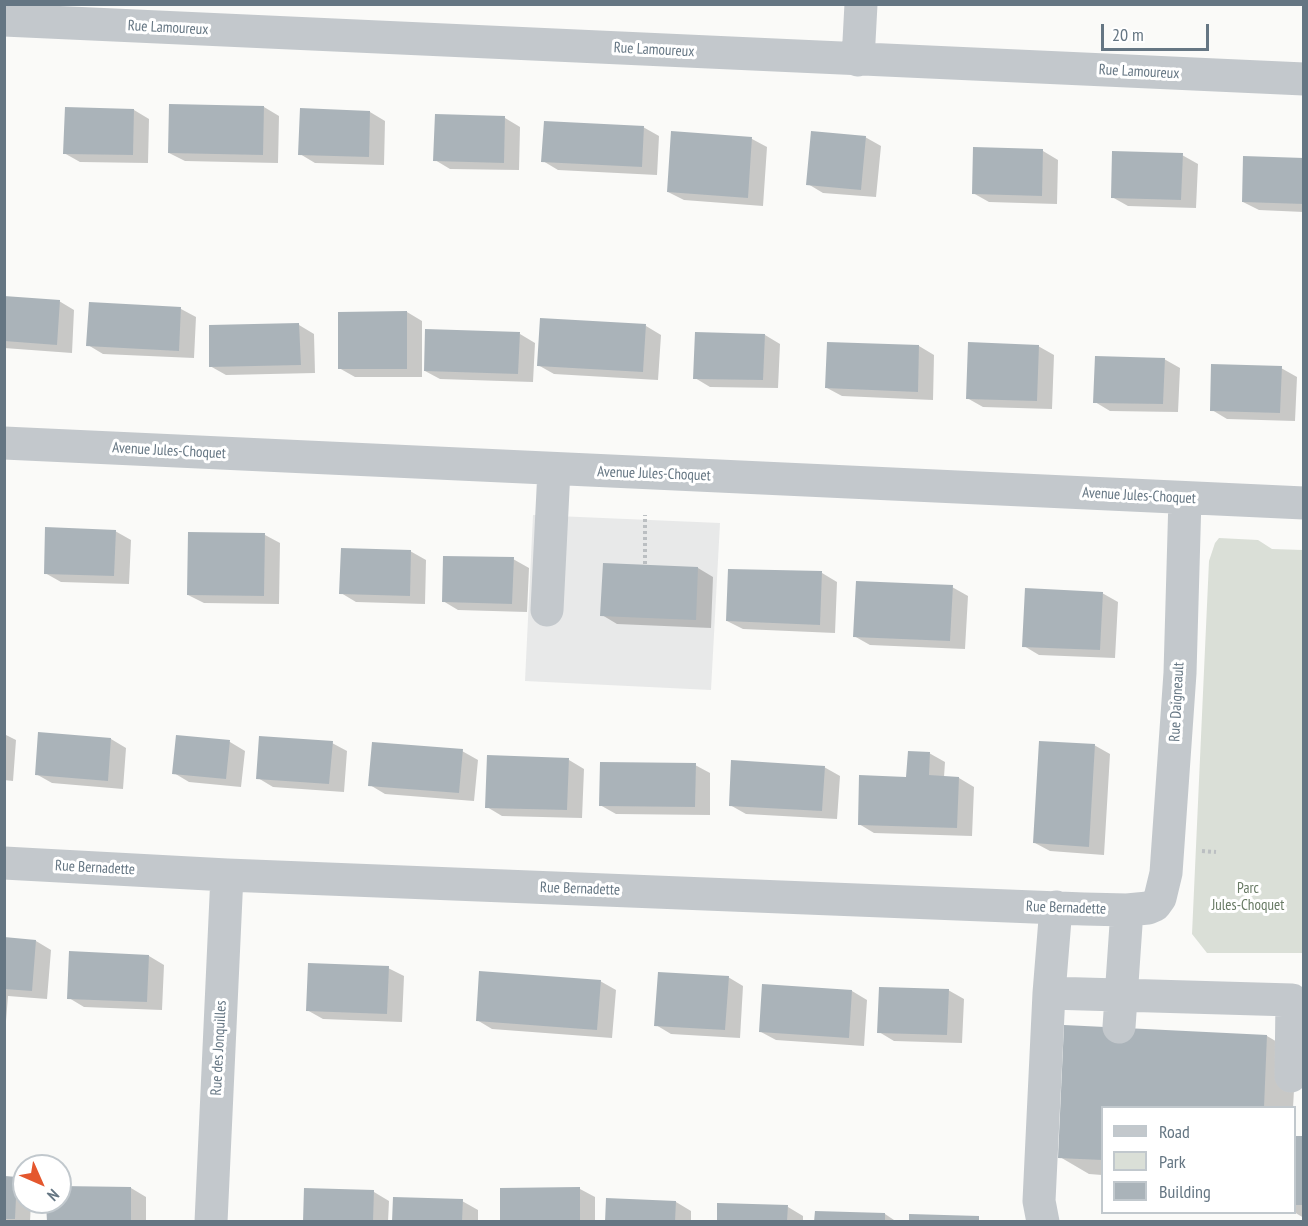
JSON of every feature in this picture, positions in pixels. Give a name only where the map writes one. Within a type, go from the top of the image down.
[{"type":"street","points":[[858,60],[861,4]]},
{"type":"street","name":"Rue Lamoureux","points":[[4,20],[1304,79]]},
{"type":"street","name":"Avenue Jules-Choquet","points":[[4,443],[1304,504]]},
{"type":"street","points":[[548,610],[554,470]]},
{"type":"street","name":"Rue Daigneault","points":[[1119,1027],[1122,995],[1141,907],[1163,892],[1180,673],[1185,498]]},
{"type":"street","name":"Rue Bernadette","points":[[4,863],[227,875],[1056,908],[1141,907]]},
{"type":"street","name":"Rue des Jonquilles","points":[[211,1221],[227,875]]},
{"type":"street","points":[[1043,1221],[1039,1201],[1049,993],[1056,908]]},
{"type":"street","points":[[1049,993],[1292,1000],[1291,1076]]},
{"type":"path","points":[[645,515],[645,564]]},
{"type":"path","points":[[1196,851],[1216,852]]},
{"type":"shaded area","points":[[533,515],[720,523],[711,690],[525,681]]},
{"type":"green space","name":"Parc Jules-Choquet","points":[[1219,538],[1258,540],[1272,549],[1303,550],[1303,960],[1302,953],[1207,953],[1192,934],[1209,561]]},
{"type":"building","points":[[169,104],[264,106],[263,155],[168,153]]},
{"type":"building","points":[[65,107],[134,109],[133,155],[63,154]]},
{"type":"building","points":[[300,108],[370,111],[369,157],[298,155]]},
{"type":"building","points":[[435,114],[505,116],[504,163],[433,161]]},
{"type":"building","points":[[544,121],[644,126],[642,167],[541,162]]},
{"type":"building","points":[[671,131],[752,137],[748,198],[667,192]]},
{"type":"building","points":[[811,131],[866,136],[861,190],[806,185]]},
{"type":"building","points":[[973,147],[1043,149],[1042,196],[972,194]]},
{"type":"building","points":[[1112,151],[1183,153],[1181,200],[1111,198]]},
{"type":"building","points":[[1243,156],[1304,158],[1304,204],[1242,202]]},
{"type":"building","points":[[4,296],[60,300],[57,345],[4,341]]},
{"type":"building","points":[[89,302],[181,307],[179,351],[86,346]]},
{"type":"building","points":[[407,311],[407,369],[338,369],[338,312]]},
{"type":"building","points":[[540,318],[646,324],[643,372],[537,366]]},
{"type":"building","points":[[299,323],[301,365],[209,367],[209,325]]},
{"type":"building","points":[[425,329],[520,332],[518,374],[424,371]]},
{"type":"building","points":[[695,332],[765,334],[763,380],[693,379]]},
{"type":"building","points":[[827,342],[919,345],[918,392],[825,388]]},
{"type":"building","points":[[968,342],[1039,345],[1037,401],[966,399]]},
{"type":"building","points":[[1095,356],[1165,358],[1163,404],[1093,403]]},
{"type":"building","points":[[1211,364],[1282,366],[1280,413],[1210,411]]},
{"type":"building","points":[[45,527],[116,530],[114,576],[44,574]]},
{"type":"building","points":[[188,532],[265,533],[264,596],[187,595]]},
{"type":"building","points":[[341,548],[411,550],[410,596],[339,594]]},
{"type":"building","points":[[443,556],[514,557],[512,604],[442,602]]},
{"type":"building","points":[[603,563],[698,567],[696,620],[600,616]]},
{"type":"building","points":[[728,569],[822,571],[820,625],[726,621]]},
{"type":"building","points":[[856,581],[953,585],[950,641],[853,637]]},
{"type":"building","points":[[1025,588],[1103,592],[1100,650],[1022,647]]},
{"type":"building","points":[[38,732],[111,738],[108,781],[35,775]]},
{"type":"building","points":[[176,735],[230,740],[226,779],[172,774]]},
{"type":"building","points":[[259,736],[333,741],[329,784],[256,779]]},
{"type":"building","points":[[1039,741],[1095,744],[1089,847],[1033,843]]},
{"type":"building","points":[[372,742],[463,749],[459,793],[368,786]]},
{"type":"building","points":[[908,751],[930,752],[929,775],[959,777],[957,828],[858,825],[859,775],[906,777]]},
{"type":"building","points":[[487,755],[569,758],[567,810],[485,808]]},
{"type":"building","points":[[731,760],[825,766],[822,811],[729,806]]},
{"type":"building","points":[[600,762],[696,763],[695,807],[599,806]]},
{"type":"building","points":[[4,937],[36,940],[32,991],[4,989]]},
{"type":"building","points":[[69,951],[149,955],[147,1002],[67,999]]},
{"type":"building","points":[[308,963],[389,966],[387,1014],[306,1011]]},
{"type":"building","points":[[479,971],[601,980],[597,1030],[476,1021]]},
{"type":"building","points":[[658,972],[729,976],[725,1030],[654,1026]]},
{"type":"building","points":[[762,984],[852,990],[849,1038],[759,1032]]},
{"type":"building","points":[[879,987],[949,989],[947,1035],[877,1033]]},
{"type":"building","points":[[1064,1025],[1267,1035],[1264,1106],[1101,1106],[1101,1160],[1058,1158]]},
{"type":"building","points":[[1296,1136],[1304,1136],[1304,1205],[1296,1205]]},
{"type":"building","points":[[5,1176],[12,1177],[12,1214],[15,1214],[15,1219],[5,1219]]},
{"type":"building","points":[[72,1186],[131,1187],[131,1222],[47,1222],[47,1214],[72,1214]]},
{"type":"building","points":[[580,1187],[580,1222],[500,1222],[500,1188]]},
{"type":"building","points":[[304,1188],[374,1190],[373,1222],[303,1222]]},
{"type":"building","points":[[393,1197],[463,1199],[462,1222],[392,1222]]},
{"type":"building","points":[[606,1198],[676,1201],[675,1222],[605,1222]]},
{"type":"building","points":[[717,1203],[788,1205],[787,1222],[717,1222]]},
{"type":"building","points":[[815,1211],[885,1213],[885,1222],[814,1222]]},
{"type":"building","points":[[909,1214],[979,1216],[979,1222],[909,1222]]}]
